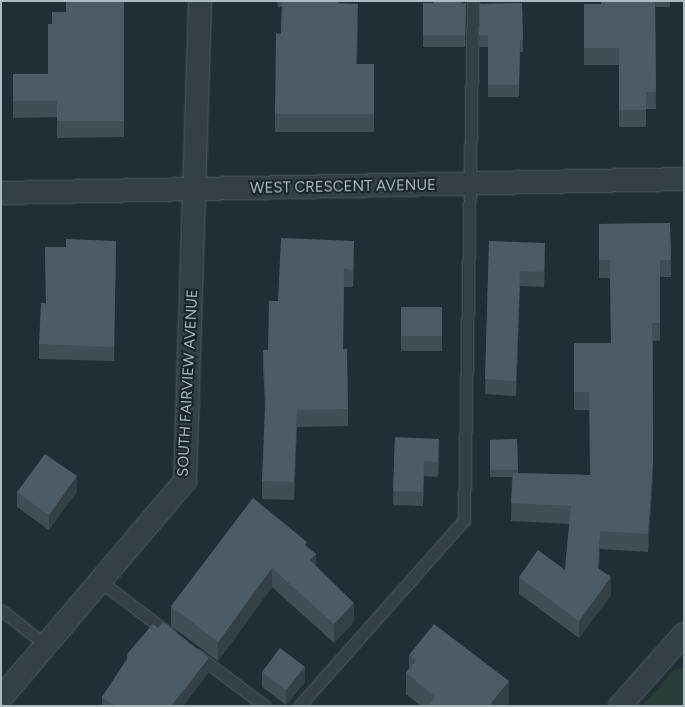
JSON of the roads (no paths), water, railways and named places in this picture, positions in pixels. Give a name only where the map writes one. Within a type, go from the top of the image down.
[{"type":"street","name":"SOUTH FAIRVIEW AVENUE","points":[[1,698],[185,481],[196,190],[200,1]]},
{"type":"street","name":"WEST CRESCENT AVENUE","points":[[1,193],[684,180]]},
{"type":"street","points":[[620,706],[684,634]]},
{"type":"lane","points":[[299,706],[464,520],[468,184],[473,1]]},
{"type":"lane","points":[[100,581],[266,706]]},
{"type":"lane","points":[[1,610],[46,645]]}]
